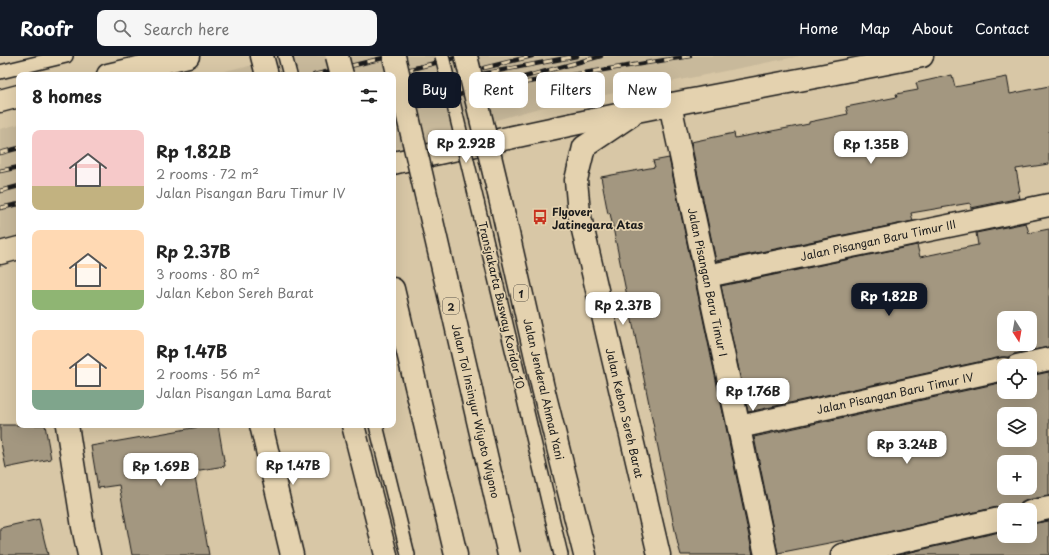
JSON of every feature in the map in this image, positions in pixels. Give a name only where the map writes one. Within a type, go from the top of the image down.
[{"type":"main road","points":[[121,72],[188,56]]},
{"type":"main road","points":[[262,56],[266,72]]},
{"type":"main road","points":[[337,56],[341,72]]},
{"type":"main road","name":"Jalan Tol Insinyur Wiyoto Wiyono","points":[[394,56],[509,555]]},
{"type":"main road","name":"Jalan Jenderal Ahmad Yani","points":[[466,56],[543,388],[584,555]]},
{"type":"main road","points":[[671,104],[872,67],[922,56]]},
{"type":"main road","points":[[0,101],[16,97]]},
{"type":"main road","points":[[396,162],[649,108]]},
{"type":"main road","name":"Jalan Pisangan Baru Timur I","points":[[671,108],[766,555]]},
{"type":"main road","name":"Jalan Kebon Sereh Barat","points":[[639,110],[584,147],[576,180],[579,212],[659,555]]},
{"type":"main road","name":"Jalan Pisangan Baru Timur III","points":[[707,276],[1049,205]]},
{"type":"main road","points":[[0,253],[16,249]]},
{"type":"main road","points":[[396,302],[456,555]]},
{"type":"main road","points":[[1037,362],[1049,359]]},
{"type":"main road","name":"Jalan Pisangan Baru Timur IV","points":[[739,427],[997,371]]},
{"type":"main road","points":[[67,428],[83,527],[89,555]]},
{"type":"main road","points":[[262,428],[292,555]]},
{"type":"main road","points":[[354,428],[386,555]]},
{"type":"main road","points":[[1037,511],[1049,508]]},
{"type":"main road","points":[[842,555],[997,520]]},
{"type":"lane","points":[[0,72],[66,56]]},
{"type":"lane","points":[[285,56],[289,72]]},
{"type":"lane","name":"Transjakarta Busway Koridor 10","points":[[442,56],[562,555]]},
{"type":"lane","points":[[377,428],[408,555]]},
{"type":"shaded area","points":[[283,56],[800,56],[671,82],[671,72],[613,72],[613,93],[605,95],[605,72],[536,72],[536,108],[539,108],[396,148],[396,72],[221,72],[242,68]]},
{"type":"shaded area","points":[[16,125],[16,246],[0,250],[0,129]]},
{"type":"building","points":[[952,75],[955,87],[1007,77],[1010,94],[1049,86],[1049,164],[1016,169],[1020,198],[971,208],[970,203],[911,213],[913,221],[716,261],[691,142],[734,133],[735,138],[809,124],[809,122],[848,114],[846,107],[897,97],[896,94],[918,90],[916,83]]},
{"type":"building","points":[[669,158],[753,555],[681,555],[678,545],[610,213],[608,214],[601,177],[655,167],[653,161]]},
{"type":"building","points":[[1026,223],[1029,233],[1049,229],[1049,347],[1037,349],[1037,311],[997,311],[997,351],[1029,351],[1014,354],[1008,357],[1001,357],[748,412],[721,286],[917,245],[920,257],[978,245],[976,233]]},
{"type":"building","points":[[1049,372],[1049,496],[1027,500],[1021,503],[997,503],[997,507],[844,542],[844,540],[778,553],[754,437],[997,384],[997,399],[1037,399],[1037,375]]},
{"type":"building","points":[[0,425],[16,425],[16,428],[46,428],[51,459],[6,468],[0,438]]},
{"type":"building","points":[[193,428],[219,428],[225,466],[194,471],[209,555],[132,555],[119,485],[98,488],[91,446]]},
{"type":"building","points":[[39,519],[48,555],[0,555],[0,528]]},
{"type":"building","points":[[1049,521],[1049,555],[898,555],[997,533],[997,543],[1037,543],[1037,523]]},
{"type":"railway","points":[[326,72],[391,56]]},
{"type":"railway","points":[[396,73],[463,56]]},
{"type":"railway","points":[[484,68],[532,56]]},
{"type":"railway","points":[[402,89],[577,56]]},
{"type":"railway","points":[[396,112],[601,56]]},
{"type":"railway","points":[[528,82],[690,56]]},
{"type":"railway","points":[[0,153],[16,149]]},
{"type":"railway","points":[[0,171],[16,168]]},
{"type":"railway","points":[[0,191],[16,187]]},
{"type":"railway","points":[[0,208],[16,205]]},
{"type":"place","name":"Flyover Jatinegara Atas","points":[[540,217]]}]
